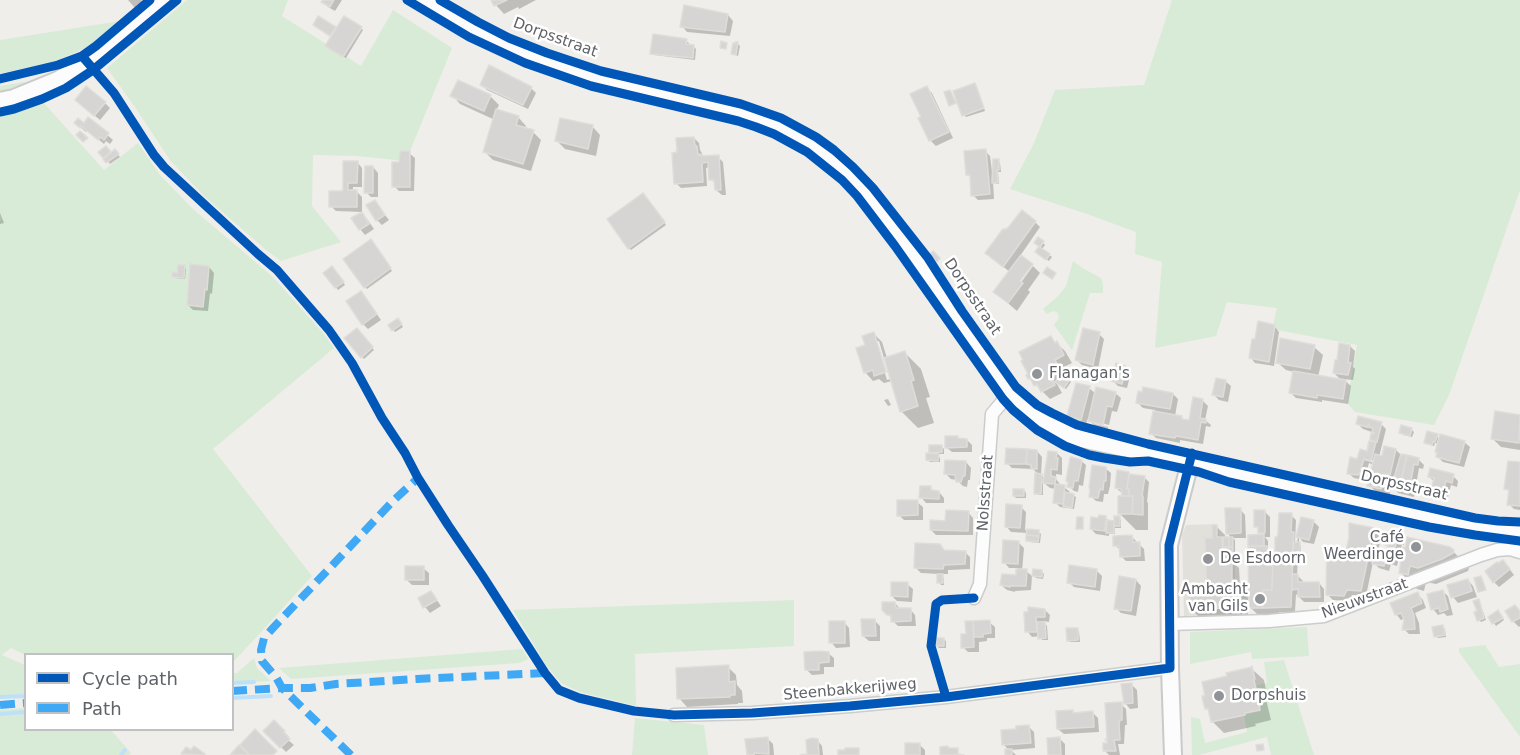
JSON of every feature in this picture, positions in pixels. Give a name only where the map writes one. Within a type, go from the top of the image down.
[{"type":"main road","points":[[0,101],[14,98],[58,80],[87,63],[163,0]]},
{"type":"main road","name":"Dorpsstraat","points":[[424,0],[473,30],[530,58],[596,80],[759,119],[803,139],[827,155],[881,213],[1009,394],[1029,413],[1065,433],[1081,439],[1302,486],[1432,517],[1520,533]]},
{"type":"main road","points":[[1173,755],[1169,545],[1190,462]]},
{"type":"street","name":"Nolsstraat","points":[[974,598],[980,584],[992,414],[1009,394]]},
{"type":"street","name":"Nieuwstraat","points":[[1169,624],[1269,621],[1324,616],[1481,555],[1497,550],[1510,549],[1520,552]]},
{"type":"street","name":"Steenbakkerijweg","points":[[674,715],[753,713],[946,697],[1170,668]]},
{"type":"shaded area","name":"De Esdoorn","points":[[1217,524],[1219,536],[1234,537],[1235,582],[1246,582],[1247,613],[1184,616],[1182,535],[1186,525]]},
{"type":"green space","points":[[187,0],[288,0],[282,16],[361,66],[393,10],[452,48],[406,161],[357,156],[313,155],[312,206],[341,242],[281,261],[205,197],[170,160],[107,68]]},
{"type":"green space","points":[[1172,0],[1520,0],[1520,190],[1449,395],[1434,425],[1355,412],[1347,403],[1357,345],[1272,329],[1277,308],[1227,302],[1216,336],[1155,348],[1162,262],[1135,254],[1136,232],[1010,189],[1034,143],[1055,90],[1144,85]]},
{"type":"green space","points":[[120,21],[94,43],[79,51],[56,61],[0,74],[0,40]]},
{"type":"green space","points":[[37,80],[9,91],[0,93],[0,86]]},
{"type":"green space","points":[[43,102],[104,170],[138,143],[160,175],[193,209],[273,277],[334,348],[213,449],[312,576],[234,661],[234,653],[24,654],[11,648],[2,655],[24,665],[24,696],[0,698],[0,220],[2,220],[0,216],[0,115]]},
{"type":"green space","points":[[1073,261],[1101,278],[1103,293],[1090,293],[1072,350],[1054,325],[1059,318],[1058,314],[1053,311],[1047,314],[1043,309],[1066,286]]},
{"type":"green space","points":[[794,600],[794,646],[635,654],[636,706],[580,692],[561,683],[546,665],[513,610]]},
{"type":"green space","points":[[1307,627],[1309,656],[1252,659],[1251,652],[1190,664],[1190,632]]},
{"type":"green space","points":[[1485,645],[1499,667],[1520,664],[1520,737],[1459,652],[1459,648]]},
{"type":"green space","points":[[522,649],[528,659],[519,663],[291,679],[279,668]]},
{"type":"green space","points":[[254,658],[257,668],[271,681],[234,683],[234,673]]},
{"type":"green space","points":[[1284,660],[1314,755],[1271,755],[1267,737],[1192,755],[1191,717],[1200,719],[1205,743],[1247,732],[1244,715],[1261,711],[1257,685],[1267,683],[1264,662]]},
{"type":"green space","points":[[24,708],[24,731],[112,731],[131,753],[129,755],[0,755],[0,710]]},
{"type":"green space","points":[[635,718],[704,725],[708,755],[632,755]]},
{"type":"building","points":[[334,0],[330,7],[321,2]]},
{"type":"building","points":[[491,0],[507,0],[494,6]]},
{"type":"building","points":[[684,5],[728,14],[725,32],[680,27]]},
{"type":"building","points":[[318,16],[336,27],[330,36],[313,25]]},
{"type":"building","points":[[344,16],[362,27],[343,57],[325,46]]},
{"type":"building","points":[[653,34],[687,39],[686,44],[694,45],[693,58],[650,54]]},
{"type":"building","points":[[721,41],[727,43],[726,49],[720,48]]},
{"type":"building","points":[[735,42],[738,42],[736,55],[731,54]]},
{"type":"building","points":[[489,65],[532,87],[523,105],[480,85]]},
{"type":"building","points":[[458,80],[491,95],[484,111],[450,96]]},
{"type":"building","points":[[975,83],[984,108],[962,116],[953,91]]},
{"type":"building","points":[[86,86],[106,102],[94,116],[75,100]]},
{"type":"building","points":[[927,86],[949,132],[929,141],[910,94]]},
{"type":"building","points":[[950,90],[956,103],[949,106],[944,92]]},
{"type":"building","points":[[496,109],[519,116],[516,125],[534,130],[523,164],[483,152]]},
{"type":"building","points":[[88,117],[109,133],[104,140],[100,137],[98,140],[74,123],[78,118],[84,123]]},
{"type":"building","points":[[560,118],[593,125],[588,149],[555,141]]},
{"type":"building","points":[[80,131],[88,138],[83,142],[76,135]]},
{"type":"building","points":[[694,137],[698,155],[719,155],[721,190],[715,190],[714,180],[709,180],[708,162],[702,163],[703,182],[674,184],[672,153],[677,152],[676,138]]},
{"type":"building","points":[[106,146],[111,152],[103,158],[98,152]]},
{"type":"building","points":[[115,149],[119,154],[106,163],[103,159]]},
{"type":"building","points":[[986,149],[990,194],[971,196],[970,175],[966,175],[964,151]]},
{"type":"building","points":[[400,151],[410,151],[410,187],[392,187],[392,162],[399,162]]},
{"type":"building","points":[[993,159],[999,159],[998,183],[992,183]]},
{"type":"building","points":[[343,161],[358,161],[357,183],[348,183],[348,190],[357,190],[357,207],[329,207],[329,191],[343,190]]},
{"type":"building","points":[[365,166],[373,166],[373,193],[364,193]]},
{"type":"building","points":[[643,193],[665,222],[628,249],[607,219]]},
{"type":"building","points":[[375,200],[385,215],[376,221],[366,205]]},
{"type":"building","points":[[1022,210],[1036,221],[1003,267],[985,253],[1003,229],[1007,229]]},
{"type":"building","points":[[362,212],[369,224],[359,230],[351,218]]},
{"type":"building","points":[[1038,237],[1044,241],[1040,247],[1050,254],[1046,260],[1035,252],[1039,246],[1034,243]]},
{"type":"building","points":[[371,239],[391,268],[364,288],[343,259]]},
{"type":"building","points":[[933,251],[940,258],[937,262],[929,255]]},
{"type":"building","points":[[1021,255],[1033,264],[1020,281],[1023,283],[1008,303],[993,292]]},
{"type":"building","points":[[190,264],[209,266],[203,307],[187,305]]},
{"type":"building","points":[[178,265],[185,265],[184,278],[172,277],[172,272],[177,273]]},
{"type":"building","points":[[332,266],[344,282],[335,288],[323,273]]},
{"type":"building","points":[[1047,267],[1056,273],[1052,279],[1043,273]]},
{"type":"building","points":[[361,291],[377,314],[362,325],[346,301]]},
{"type":"building","points":[[398,318],[402,324],[392,331],[388,325]]},
{"type":"building","points":[[1258,321],[1275,325],[1269,362],[1249,358]]},
{"type":"building","points":[[357,328],[373,347],[361,358],[344,338]]},
{"type":"building","points":[[1083,328],[1100,332],[1093,365],[1075,360]]},
{"type":"building","points":[[874,332],[886,372],[874,376],[873,370],[864,373],[856,348],[865,345],[862,336]]},
{"type":"building","points":[[1051,336],[1055,343],[1057,341],[1064,355],[1055,360],[1061,371],[1051,377],[1055,385],[1041,392],[1037,384],[1034,386],[1030,378],[1028,379],[1019,352]]},
{"type":"building","points":[[1280,338],[1315,345],[1310,369],[1276,363]]},
{"type":"building","points":[[1339,343],[1350,345],[1348,362],[1351,363],[1348,375],[1333,373]]},
{"type":"building","points":[[905,351],[914,380],[911,381],[918,406],[900,412],[884,358]]},
{"type":"building","points":[[1116,363],[1126,366],[1122,384],[1111,381]]},
{"type":"building","points":[[1293,371],[1346,380],[1343,399],[1317,395],[1317,398],[1289,393]]},
{"type":"building","points":[[1062,373],[1070,379],[1064,388],[1055,382]]},
{"type":"building","points":[[1216,378],[1226,380],[1223,397],[1212,395]]},
{"type":"building","points":[[1076,383],[1090,386],[1081,420],[1067,416]]},
{"type":"building","points":[[1096,387],[1116,392],[1112,407],[1107,406],[1103,425],[1088,421]]},
{"type":"building","points":[[1143,387],[1173,393],[1170,409],[1136,403],[1138,391],[1142,392]]},
{"type":"building","points":[[1193,397],[1203,399],[1200,418],[1206,419],[1206,423],[1201,422],[1198,440],[1149,434],[1153,411],[1182,416],[1182,419],[1189,420]]},
{"type":"building","points":[[1495,411],[1520,415],[1519,443],[1491,439]]},
{"type":"building","points":[[1358,416],[1382,422],[1377,442],[1370,440],[1371,433],[1374,433],[1373,428],[1368,427],[1369,424],[1367,427],[1356,424]]},
{"type":"building","points":[[1401,425],[1412,428],[1410,436],[1399,433]]},
{"type":"building","points":[[1427,431],[1438,434],[1432,445],[1424,443]]},
{"type":"building","points":[[1440,434],[1465,441],[1459,463],[1436,457],[1437,452],[1435,452]]},
{"type":"building","points":[[945,436],[967,439],[967,447],[945,448]]},
{"type":"building","points":[[1369,441],[1376,442],[1371,461],[1364,459],[1359,475],[1347,474],[1350,457],[1357,459],[1360,449],[1367,451]]},
{"type":"building","points":[[929,445],[942,445],[942,452],[929,453]]},
{"type":"building","points":[[1384,446],[1396,449],[1390,475],[1385,474],[1381,489],[1367,486],[1375,454],[1382,456]]},
{"type":"building","points":[[1006,448],[1027,449],[1026,464],[1005,464]]},
{"type":"building","points":[[1027,449],[1037,450],[1037,469],[1031,469],[1031,465],[1026,464]]},
{"type":"building","points":[[1048,451],[1057,452],[1057,470],[1051,469],[1051,476],[1056,477],[1055,484],[1043,483]]},
{"type":"building","points":[[926,453],[939,454],[938,461],[926,460]]},
{"type":"building","points":[[1401,454],[1407,455],[1399,490],[1391,488]]},
{"type":"building","points":[[1407,455],[1419,458],[1418,465],[1414,464],[1409,492],[1399,490]]},
{"type":"building","points":[[1071,457],[1082,460],[1078,481],[1074,481],[1073,488],[1067,487],[1068,482],[1066,481]]},
{"type":"building","points":[[945,460],[966,461],[965,476],[961,482],[956,482],[955,475],[944,474]]},
{"type":"building","points":[[1508,461],[1520,462],[1520,506],[1507,505],[1509,490],[1504,489]]},
{"type":"building","points":[[1092,465],[1106,467],[1106,481],[1104,481],[1103,490],[1100,489],[1098,498],[1089,497]]},
{"type":"building","points":[[1430,468],[1454,474],[1452,483],[1446,481],[1442,496],[1430,493],[1434,478],[1428,477]]},
{"type":"building","points":[[1117,470],[1129,472],[1127,489],[1129,489],[1129,496],[1122,496],[1121,489],[1115,488]]},
{"type":"building","points":[[1035,473],[1042,474],[1041,494],[1034,494]]},
{"type":"building","points":[[1129,474],[1145,476],[1142,496],[1143,515],[1132,514],[1133,496],[1129,496],[1129,489],[1127,489]]},
{"type":"building","points":[[1055,484],[1065,485],[1063,504],[1053,503]]},
{"type":"building","points":[[920,486],[931,486],[931,490],[939,491],[939,499],[919,498]]},
{"type":"building","points":[[1013,489],[1024,489],[1024,496],[1013,496]]},
{"type":"building","points":[[1065,492],[1074,494],[1072,508],[1063,506]]},
{"type":"building","points":[[1118,496],[1133,496],[1132,514],[1118,514]]},
{"type":"building","points":[[897,500],[918,500],[918,515],[897,516]]},
{"type":"building","points":[[1006,504],[1022,505],[1020,528],[1005,527]]},
{"type":"building","points":[[1225,508],[1241,508],[1241,533],[1226,534]]},
{"type":"building","points":[[946,510],[969,511],[968,531],[930,530],[930,520],[945,521]]},
{"type":"building","points":[[1254,510],[1265,510],[1265,533],[1258,533],[1258,527],[1254,527]]},
{"type":"building","points":[[1279,513],[1292,513],[1293,553],[1275,553]]},
{"type":"building","points":[[1099,515],[1106,516],[1105,531],[1090,529],[1091,517],[1098,518]]},
{"type":"building","points":[[1114,516],[1120,516],[1120,526],[1114,526]]},
{"type":"building","points":[[1077,517],[1083,517],[1083,529],[1076,529]]},
{"type":"building","points":[[1301,517],[1314,520],[1309,540],[1296,537]]},
{"type":"building","points":[[1107,520],[1114,521],[1114,533],[1106,533]]},
{"type":"building","points":[[1349,523],[1374,528],[1367,558],[1346,551]]},
{"type":"building","points":[[1212,525],[1217,525],[1217,537],[1222,537],[1223,559],[1232,558],[1232,583],[1240,583],[1241,608],[1189,609],[1189,596],[1207,595],[1205,538],[1212,538]]},
{"type":"building","points":[[1027,529],[1039,530],[1039,536],[1026,535]]},
{"type":"building","points":[[1388,532],[1400,534],[1392,561],[1386,560],[1384,566],[1372,564],[1375,550],[1386,552],[1388,546],[1383,544]]},
{"type":"building","points":[[1264,534],[1264,546],[1248,546],[1248,535]]},
{"type":"building","points":[[1026,535],[1039,536],[1038,542],[1026,541]]},
{"type":"building","points":[[1132,535],[1133,542],[1140,542],[1140,556],[1120,557],[1119,546],[1113,546],[1113,536]]},
{"type":"building","points":[[1223,537],[1229,537],[1229,547],[1223,547]]},
{"type":"building","points":[[1229,537],[1233,537],[1233,547],[1229,547]]},
{"type":"building","points":[[1407,537],[1450,547],[1454,550],[1442,559],[1418,568],[1410,566],[1408,575],[1399,573]]},
{"type":"building","points":[[1003,540],[1019,541],[1018,564],[1002,563]]},
{"type":"building","points":[[1293,542],[1300,542],[1302,558],[1293,557]]},
{"type":"building","points":[[915,543],[940,544],[944,550],[966,551],[965,564],[944,565],[943,569],[914,568]]},
{"type":"building","points":[[1248,546],[1267,546],[1267,553],[1273,553],[1272,590],[1263,590],[1263,608],[1249,608]]},
{"type":"building","points":[[1223,547],[1233,547],[1233,554],[1223,554]]},
{"type":"building","points":[[1327,549],[1368,558],[1361,591],[1347,590],[1344,596],[1326,595]]},
{"type":"building","points":[[1273,553],[1293,553],[1291,607],[1263,608],[1263,590],[1272,590]]},
{"type":"building","points":[[1503,560],[1510,569],[1493,583],[1485,571]]},
{"type":"building","points":[[1069,565],[1097,569],[1095,587],[1067,583]]},
{"type":"building","points":[[405,566],[424,566],[424,580],[405,580]]},
{"type":"building","points":[[1016,569],[1027,569],[1026,586],[1000,585],[1002,574],[1016,575]]},
{"type":"building","points":[[1033,569],[1042,570],[1042,577],[1032,576]]},
{"type":"building","points":[[937,574],[943,574],[943,583],[937,583]]},
{"type":"building","points":[[1292,574],[1298,574],[1298,582],[1319,582],[1320,597],[1298,597],[1298,589],[1292,590]]},
{"type":"building","points":[[1119,576],[1136,579],[1131,611],[1114,609]]},
{"type":"building","points":[[1481,576],[1486,590],[1478,592],[1474,578]]},
{"type":"building","points":[[1468,579],[1472,591],[1451,598],[1447,585]]},
{"type":"building","points":[[891,582],[908,582],[908,597],[891,596]]},
{"type":"building","points":[[1443,590],[1448,609],[1440,612],[1439,608],[1431,610],[1427,594]]},
{"type":"building","points":[[431,591],[437,600],[423,608],[418,598]]},
{"type":"building","points":[[1418,592],[1422,603],[1411,608],[1415,629],[1402,630],[1404,620],[1401,613],[1395,615],[1390,603]]},
{"type":"building","points":[[1479,599],[1484,618],[1477,621],[1474,612],[1477,611],[1473,601]]},
{"type":"building","points":[[882,602],[895,602],[896,608],[911,608],[911,621],[891,622],[891,615],[887,615],[882,610]]},
{"type":"building","points":[[1515,605],[1520,610],[1520,618],[1512,622],[1505,611]]},
{"type":"building","points":[[1028,607],[1045,609],[1045,617],[1036,617],[1037,632],[1025,632],[1024,612],[1028,612]]},
{"type":"building","points":[[1498,610],[1503,618],[1492,624],[1488,617]]},
{"type":"building","points":[[861,619],[875,619],[876,636],[862,636]]},
{"type":"building","points":[[990,620],[991,633],[983,634],[983,637],[974,637],[973,621]]},
{"type":"building","points":[[829,621],[845,621],[845,643],[829,643]]},
{"type":"building","points":[[965,621],[973,621],[974,647],[961,648],[961,634],[966,634]]},
{"type":"building","points":[[1037,622],[1045,622],[1046,638],[1038,639]]},
{"type":"building","points":[[1443,625],[1445,635],[1434,637],[1432,627]]},
{"type":"building","points":[[1066,628],[1078,628],[1078,640],[1067,641]]},
{"type":"building","points":[[935,638],[944,638],[944,646],[936,646]]},
{"type":"building","points":[[804,652],[829,652],[829,662],[819,663],[819,670],[805,670]]},
{"type":"building","points":[[729,665],[729,682],[735,681],[735,695],[677,699],[676,668]]},
{"type":"building","points":[[1252,666],[1260,710],[1211,722],[1208,708],[1205,709],[1203,701],[1202,696],[1205,696],[1202,682],[1227,676],[1226,673]]},
{"type":"building","points":[[1132,683],[1133,703],[1124,704],[1121,684]]},
{"type":"building","points":[[1122,702],[1122,720],[1119,724],[1120,740],[1114,740],[1116,751],[1103,751],[1103,743],[1107,743],[1107,739],[1105,740],[1107,738],[1105,703]]},
{"type":"building","points":[[1073,710],[1073,713],[1093,711],[1094,727],[1057,729],[1056,711]]},
{"type":"building","points":[[274,720],[290,739],[280,748],[263,731]]},
{"type":"building","points":[[1029,725],[1031,743],[1002,745],[1001,730]]},
{"type":"building","points":[[255,729],[277,751],[273,755],[250,755],[240,745]]},
{"type":"building","points":[[768,737],[769,754],[747,755],[745,739]]},
{"type":"building","points":[[1060,737],[1061,755],[1048,755],[1047,738]]},
{"type":"building","points":[[818,739],[819,755],[800,755],[807,754],[806,740]]},
{"type":"building","points":[[905,743],[920,743],[920,755],[905,755]]},
{"type":"building","points":[[1263,744],[1264,750],[1257,751],[1256,745]]},
{"type":"building","points":[[239,745],[249,755],[230,755]]},
{"type":"building","points":[[194,746],[205,754],[181,754],[186,747],[191,750]]},
{"type":"building","points":[[948,746],[948,748],[958,748],[958,754],[964,755],[940,755],[940,747]]},
{"type":"building","points":[[845,748],[859,748],[859,755],[838,755],[838,750],[845,750]]},
{"type":"building","points":[[1005,749],[1012,749],[1012,755],[1005,755]]},
{"type":"waterway","points":[[234,683],[254,682]]},
{"type":"waterway","points":[[0,697],[24,696]]},
{"type":"waterway","points":[[234,698],[271,696]]},
{"type":"waterway","points":[[0,714],[24,712]]},
{"type":"waterway","points":[[121,755],[125,750]]},
{"type":"marked path","points":[[351,755],[282,688],[262,661],[261,650],[264,638],[273,628],[394,500],[418,478]]},
{"type":"marked path","points":[[234,691],[545,673]]},
{"type":"marked path","points":[[0,705],[24,703]]},
{"type":"cycle path","points":[[0,79],[58,65],[82,56],[150,0]]},
{"type":"cycle path","points":[[0,112],[42,99],[66,88],[93,70],[177,0]]},
{"type":"cycle path","points":[[407,0],[469,37],[525,63],[591,86],[738,121],[774,134],[807,152],[842,180],[857,196],[1003,399],[1037,430],[1065,446],[1104,458],[1130,462],[1148,461],[1199,472],[1229,482],[1429,527],[1520,541]]},
{"type":"cycle path","points":[[440,0],[509,38],[547,53],[601,71],[741,104],[781,118],[816,137],[834,150],[873,188],[928,258],[1016,387],[1037,405],[1052,413],[1077,425],[1148,444],[1475,518],[1520,522]]},
{"type":"cycle path","points":[[82,56],[114,93],[164,167],[277,270],[329,330],[352,363],[418,478],[545,673],[559,690],[579,698],[634,711],[674,715],[752,713],[946,697],[1170,668],[1169,545],[1192,453]]},
{"type":"cycle path","points":[[946,697],[931,646],[936,604],[942,600],[974,598]]},
{"type":"place","name":"Flanagan's","points":[[1037,374]]},
{"type":"place","name":"Café Weerdinge","points":[[1416,547]]},
{"type":"place","name":"De Esdoorn","points":[[1208,559]]},
{"type":"place","name":"Ambacht van Gils","points":[[1260,599]]},
{"type":"place","name":"Dorpshuis","points":[[1219,696]]}]
